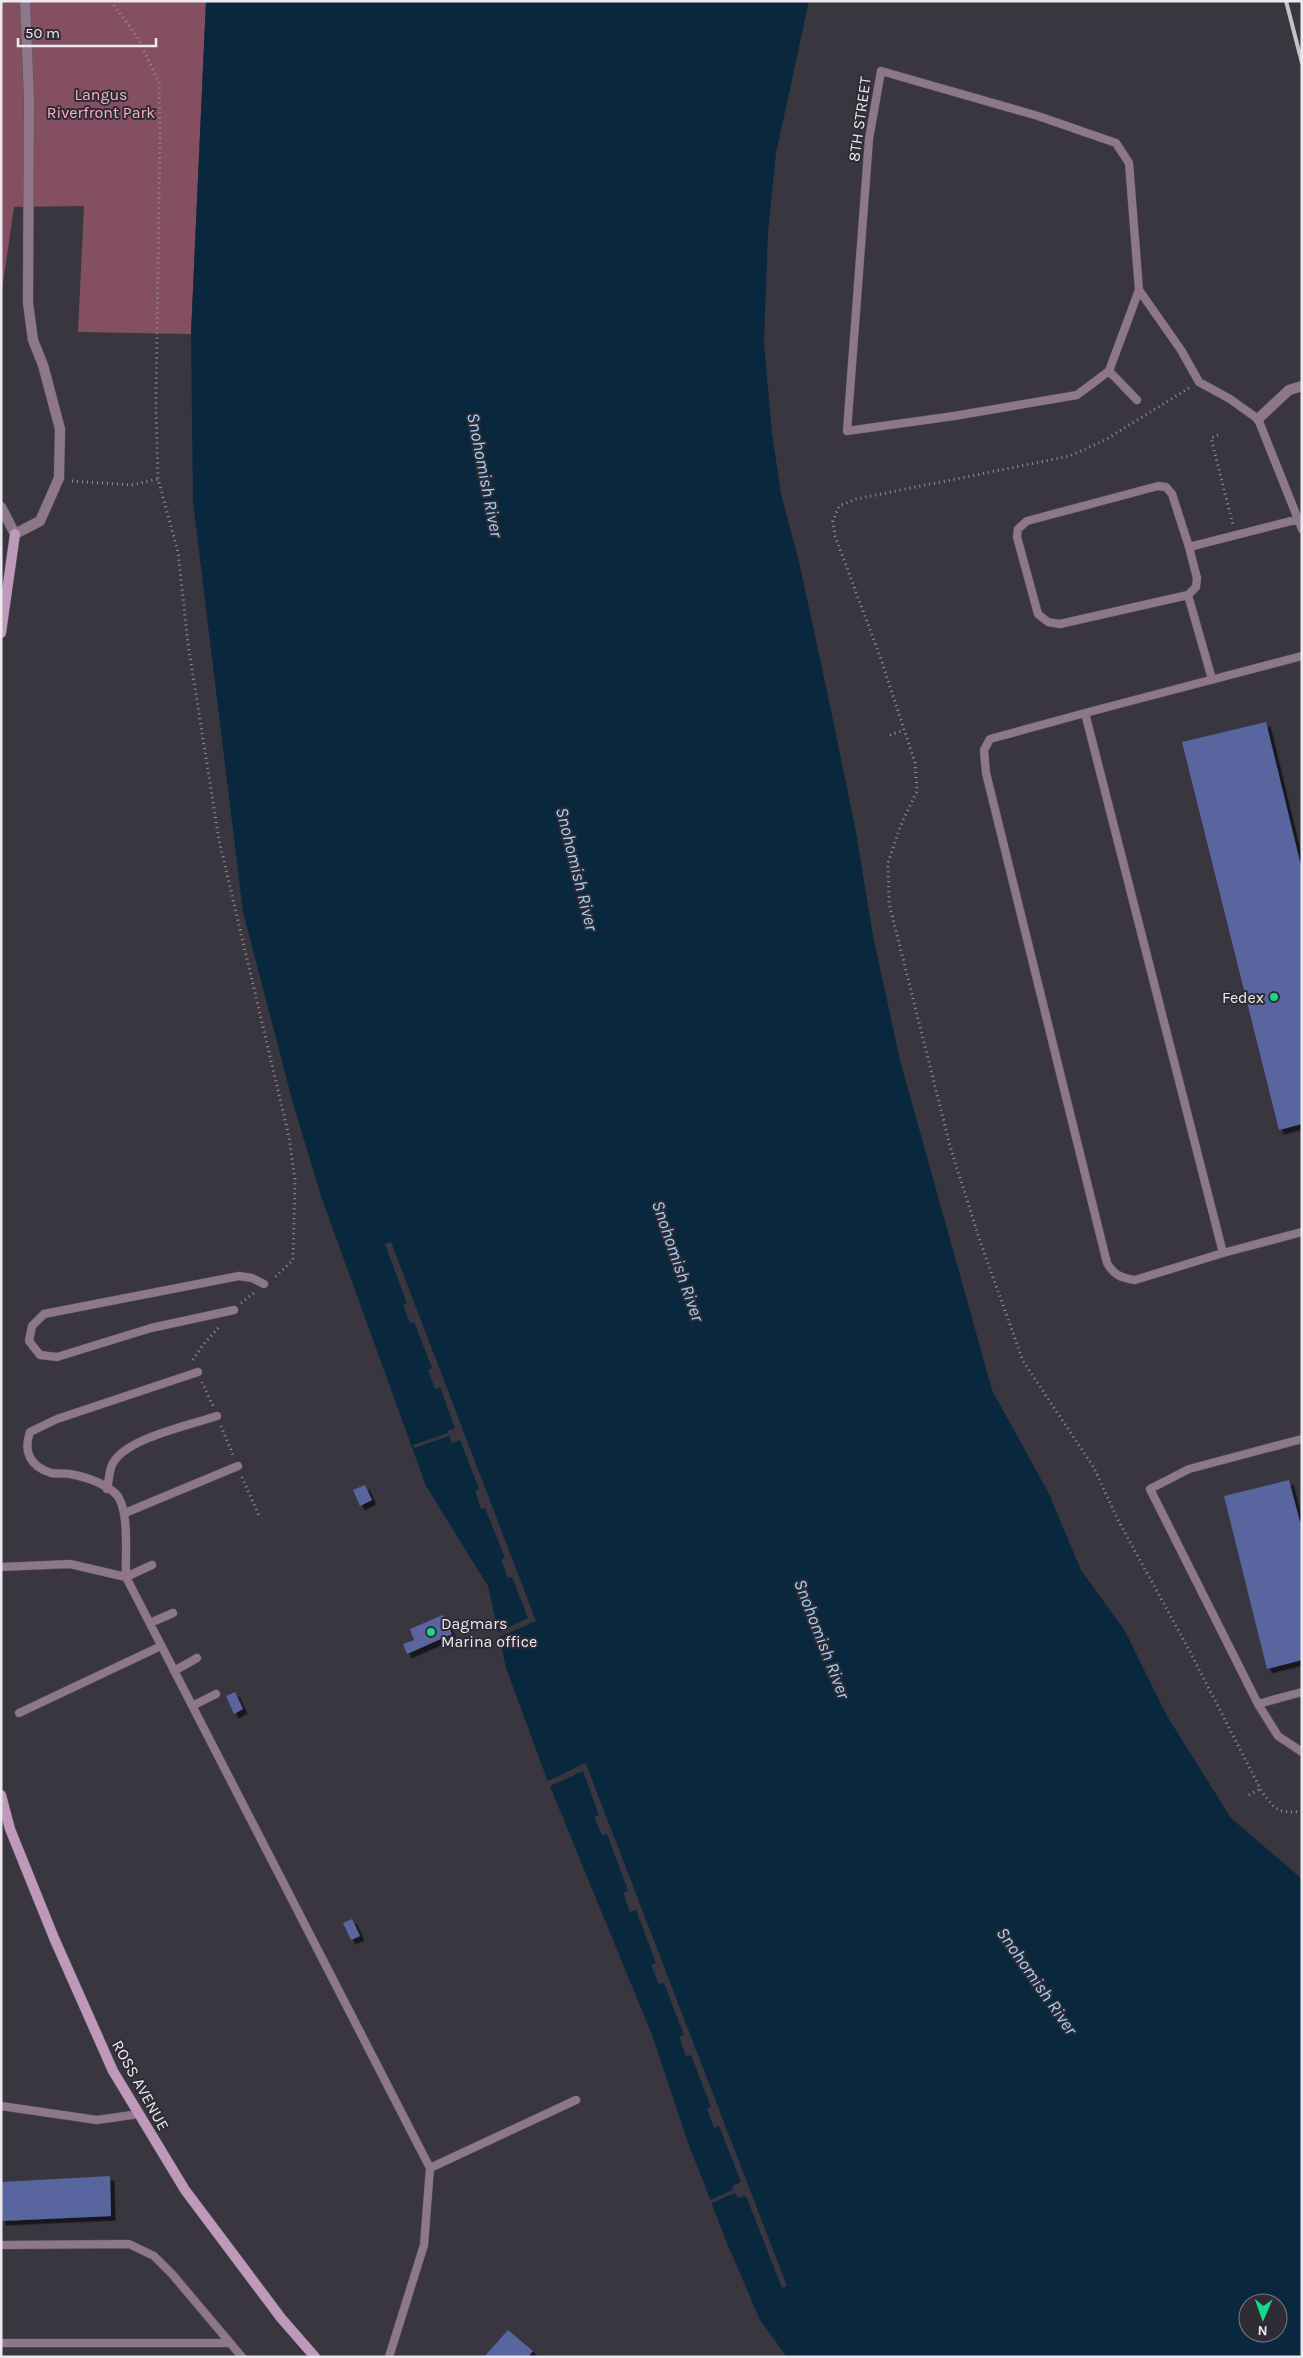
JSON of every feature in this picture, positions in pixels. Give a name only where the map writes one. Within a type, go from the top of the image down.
[{"type":"street","points":[[15,534],[40,521],[58,480],[60,429],[43,365],[33,340],[28,303],[29,98],[25,1]]},
{"type":"street","points":[[1258,419],[1289,390],[1302,386]]},
{"type":"street","points":[[1,507],[15,534],[1,633]]},
{"type":"street","name":"ROSS AVENUE","points":[[1,1795],[10,1829],[54,1938],[113,2071],[185,2190],[281,2318],[315,2357]]},
{"type":"lane","name":"8TH STREET","points":[[1109,371],[1077,395],[954,416],[847,431],[869,139],[881,71],[1038,116],[1116,143],[1129,164],[1139,290]]},
{"type":"lane","points":[[1136,400],[1109,371],[1139,290]]},
{"type":"lane","points":[[1139,290],[1181,350],[1199,382],[1230,399],[1258,419],[1302,529]]},
{"type":"lane","points":[[1158,486],[1166,487],[1172,494],[1189,547],[1197,578],[1196,587],[1188,595],[1060,624],[1048,622],[1038,614],[1018,537],[1018,529],[1027,521],[1158,486]]},
{"type":"lane","points":[[1189,547],[1299,519]]},
{"type":"lane","points":[[1188,595],[1212,679]]},
{"type":"lane","points":[[1302,656],[990,740],[984,750],[986,773],[1107,1263],[1113,1274],[1124,1279],[1135,1280],[1223,1253],[1302,1232]]},
{"type":"lane","points":[[1085,713],[1223,1253]]},
{"type":"lane","points":[[234,1310],[151,1328],[57,1357],[40,1355],[29,1340],[32,1326],[44,1314],[240,1276],[252,1278],[264,1284]]},
{"type":"lane","points":[[198,1372],[57,1419],[30,1432],[26,1445],[29,1459],[38,1466],[52,1473],[70,1474],[95,1480],[116,1495],[125,1513],[126,1577],[430,2168],[424,2245],[389,2357]]},
{"type":"lane","points":[[107,1489],[112,1463],[124,1450],[145,1440],[216,1416]]},
{"type":"lane","points":[[1302,1439],[1189,1468],[1150,1489],[1258,1704],[1278,1736],[1302,1752]]},
{"type":"lane","points":[[125,1513],[238,1466]]},
{"type":"lane","points":[[1,1567],[70,1564],[126,1577],[152,1565]]},
{"type":"lane","points":[[150,1623],[172,1613]]},
{"type":"lane","points":[[19,1713],[161,1646]]},
{"type":"lane","points":[[174,1671],[197,1658]]},
{"type":"lane","points":[[1258,1704],[1302,1692]]},
{"type":"lane","points":[[192,1706],[216,1694]]},
{"type":"lane","points":[[430,2168],[576,2100]]},
{"type":"lane","points":[[1,2106],[96,2120],[139,2114]]},
{"type":"lane","points":[[1,2245],[129,2244],[154,2256],[172,2274],[242,2357]]},
{"type":"lane","points":[[1,2343],[230,2343]]},
{"type":"path","points":[[111,1],[138,38],[159,83],[156,404],[158,479],[178,552],[188,644],[219,840],[289,1137],[295,1180],[292,1260],[275,1278],[264,1284],[234,1310],[202,1346],[193,1360],[259,1516]]},
{"type":"path","points":[[1199,382],[1105,440],[1070,456],[856,499],[839,506],[833,521],[835,536],[881,660],[915,763],[917,791],[902,822],[888,864],[888,903],[950,1146],[980,1241],[1022,1361],[1094,1468],[1119,1522],[1187,1646],[1260,1789],[1274,1807],[1286,1813],[1302,1811]]},
{"type":"path","points":[[1218,434],[1211,438],[1236,535]]},
{"type":"path","points":[[58,480],[90,484],[132,485],[158,479]]},
{"type":"path","points":[[890,735],[904,730]]},
{"type":"path","points":[[1249,1795],[1260,1789]]},
{"type":"green space","name":"Langus Riverfront Park","points":[[1,1],[206,1],[191,334],[78,332],[84,206],[14,207],[1,297]]},
{"type":"water","name":"Snohomish River","points":[[206,1],[809,1],[776,153],[768,233],[764,343],[772,433],[781,494],[799,562],[828,696],[856,832],[873,936],[900,1060],[992,1390],[1049,1494],[1081,1570],[1125,1631],[1167,1716],[1231,1818],[1302,1879],[1302,2357],[787,2357],[760,2320],[727,2243],[687,2140],[652,2035],[547,1779],[506,1668],[488,1586],[426,1486],[322,1199],[294,1107],[243,912],[193,502],[191,334]]},
{"type":"pier","points":[[391,1242],[536,1621],[497,1638],[496,1633],[528,1618],[512,1577],[508,1578],[501,1560],[505,1558],[485,1508],[481,1509],[475,1491],[479,1489],[460,1440],[452,1443],[449,1436],[414,1448],[413,1445],[448,1433],[447,1431],[455,1428],[440,1387],[435,1389],[428,1370],[432,1368],[414,1322],[410,1323],[403,1305],[407,1304],[385,1244]]},
{"type":"pier","points":[[586,1764],[787,2286],[782,2288],[746,2196],[738,2198],[735,2193],[709,2204],[708,2201],[733,2190],[732,2186],[741,2182],[719,2126],[714,2128],[707,2109],[711,2107],[691,2055],[686,2056],[679,2037],[684,2035],[664,1983],[659,1984],[651,1965],[656,1963],[636,1910],[630,1912],[623,1893],[628,1891],[607,1834],[602,1835],[594,1817],[599,1815],[583,1771],[548,1787],[546,1782]]},
{"type":"building","name":"Fedex","points":[[1266,722],[1302,870],[1302,1124],[1279,1130],[1182,742]]},
{"type":"building","points":[[1289,1480],[1300,1522],[1302,1521],[1302,1660],[1267,1669],[1224,1496]]},
{"type":"building","points":[[365,1485],[372,1500],[360,1506],[353,1490]]},
{"type":"building","name":"Dagmars Marina office","points":[[443,1615],[452,1634],[407,1654],[403,1644],[414,1640],[410,1629]]},
{"type":"building","points":[[235,1692],[243,1709],[234,1714],[226,1696]]},
{"type":"building","points":[[352,1919],[360,1936],[351,1940],[343,1923]]},
{"type":"building","points":[[110,2176],[111,2216],[1,2221],[1,2182]]},
{"type":"building","points":[[508,2330],[533,2351],[528,2357],[484,2357]]},
{"type":"railway","points":[[1286,1],[1302,63]]},
{"type":"place","name":"Fedex","points":[[1274,997]]},
{"type":"place","name":"Dagmars Marina office","points":[[431,1632]]}]
